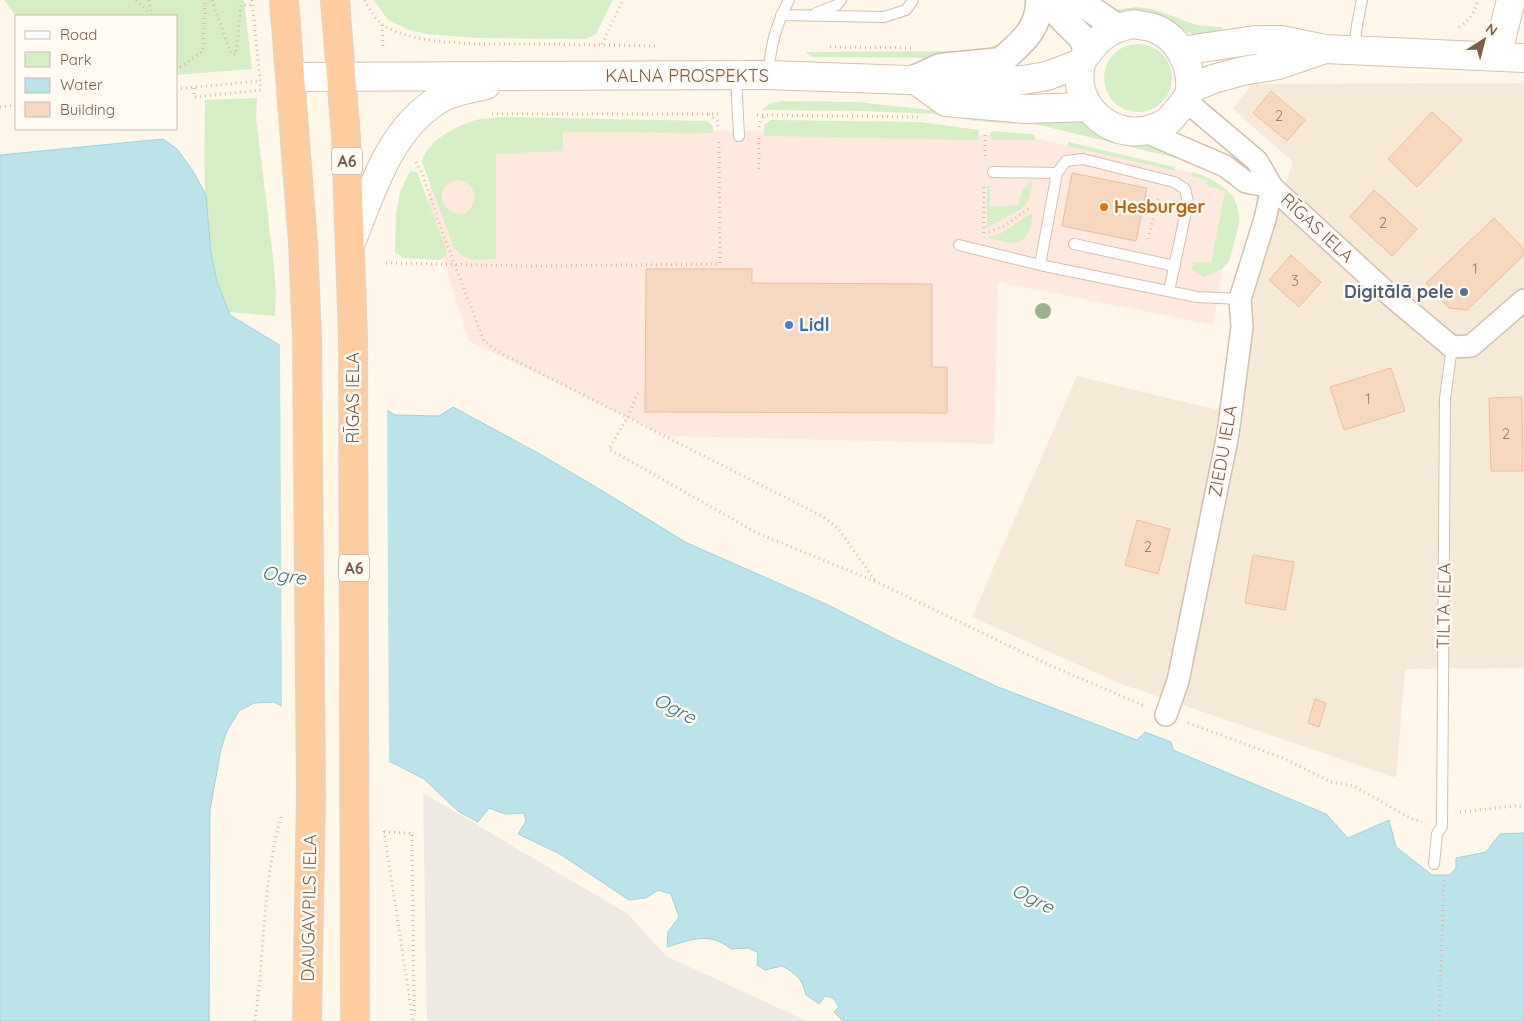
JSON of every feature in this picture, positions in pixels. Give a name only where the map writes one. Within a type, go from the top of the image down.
[{"type":"highway","points":[[284,0],[291,77]]},
{"type":"highway","name":"RĪGAS IELA","points":[[335,0],[346,137],[353,339],[355,1021]]},
{"type":"highway","name":"DAUGAVPILS IELA","points":[[291,77],[303,243],[307,337],[311,795],[307,1021]]},
{"type":"main road","points":[[1497,56],[1511,0]]},
{"type":"main road","points":[[1188,95],[1189,72],[1181,51],[1175,42],[1156,29],[1134,24],[1117,27],[1100,38],[1085,57],[1081,81],[1083,95],[1089,107],[1101,120],[1122,131],[1146,132],[1167,123],[1188,95],[1213,79],[1243,71],[1278,65],[1325,49]]},
{"type":"main road","points":[[1181,51],[1236,42],[1281,40],[1325,49],[1524,58]]},
{"type":"main road","name":"KALNA PROSPEKTS","points":[[291,77],[768,75],[965,82],[1023,80],[1047,76],[1085,57]]},
{"type":"main road","points":[[350,246],[376,181],[395,142],[421,114],[439,99],[515,77]]},
{"type":"main road","points":[[914,79],[946,102],[1026,109],[1089,107]]},
{"type":"street","points":[[914,79],[940,67],[1001,61],[1032,30],[1039,16],[1039,0]]},
{"type":"street","points":[[1056,0],[1060,16],[1081,37],[1085,57]]},
{"type":"street","points":[[1077,0],[1117,27]]},
{"type":"street","name":"RĪGAS IELA","points":[[1188,95],[1256,161],[1272,187],[1384,290],[1452,347]]},
{"type":"street","points":[[1146,132],[1218,163],[1246,182],[1272,187]]},
{"type":"street","name":"ZIEDU IELA","points":[[1166,715],[1178,681],[1228,434],[1242,327],[1240,300],[1265,219],[1272,187]]},
{"type":"street","points":[[1452,347],[1471,346],[1524,300]]},
{"type":"lane","points":[[768,75],[770,47],[781,15],[789,0]]},
{"type":"lane","points":[[810,16],[837,5],[841,0]]},
{"type":"lane","points":[[781,15],[884,17],[906,10],[913,0]]},
{"type":"lane","points":[[1354,51],[1362,0]]},
{"type":"lane","points":[[736,76],[739,136]]},
{"type":"lane","points":[[1040,265],[1057,173],[1066,160],[1083,160],[1174,182],[1185,189],[1188,202],[1169,291]]},
{"type":"lane","points":[[993,172],[1057,173]]},
{"type":"lane","points":[[958,244],[1040,265],[1197,297],[1240,300]]},
{"type":"lane","points":[[1074,244],[1175,266]]},
{"type":"lane","name":"TILTA IELA","points":[[1434,864],[1437,834],[1442,826],[1445,398],[1452,347]]},
{"type":"path","points":[[136,0],[151,15]]},
{"type":"path","points":[[149,0],[152,15]]},
{"type":"path","points":[[178,69],[203,51],[205,0]]},
{"type":"path","points":[[212,0],[231,54],[236,54],[241,5],[253,5]]},
{"type":"path","points":[[178,89],[260,80],[252,0]]},
{"type":"path","points":[[365,0],[382,25],[405,35],[425,40],[480,44],[659,46]]},
{"type":"path","points":[[601,45],[623,0]]},
{"type":"path","points":[[1457,28],[1467,22],[1475,10],[1478,0]]},
{"type":"path","points":[[830,47],[918,48]]},
{"type":"path","points":[[194,88],[194,97],[261,90]]},
{"type":"path","points":[[0,107],[15,106]]},
{"type":"path","points":[[485,114],[738,114],[922,117]]},
{"type":"path","points":[[709,114],[717,122],[718,128]]},
{"type":"path","points":[[759,170],[759,130],[760,122],[765,115]]},
{"type":"path","points":[[386,262],[541,266],[720,264],[719,137]]},
{"type":"path","points":[[395,142],[418,164],[484,341],[496,351],[822,516],[838,528],[877,582]]},
{"type":"path","points":[[984,233],[992,232],[1006,225],[1030,208],[1036,194],[1039,173]]},
{"type":"path","points":[[666,264],[666,269]]},
{"type":"path","points":[[638,394],[609,449],[757,533],[877,582],[1049,665],[1166,715],[1283,758],[1331,782],[1354,786],[1410,818],[1428,824],[1442,814],[1515,806],[1524,807]]},
{"type":"path","points":[[255,1021],[274,842],[282,812]]},
{"type":"path","points":[[384,824],[414,1021]]},
{"type":"path","points":[[384,832],[412,833],[414,1021]]},
{"type":"path","points":[[1439,1021],[1444,871]]},
{"type":"shaded area","points":[[1524,83],[1524,668],[1405,669],[1396,778],[1119,683],[972,617],[1077,376],[1217,410],[1246,294],[1293,162],[1233,109],[1252,84]]},
{"type":"shaded area","points":[[476,126],[1025,136],[1205,176],[1235,196],[1213,325],[998,282],[994,444],[667,436],[469,341],[427,209],[432,173]]},
{"type":"shaded area","points":[[423,793],[628,914],[666,956],[807,1021],[427,1021]]},
{"type":"green space","points":[[4,0],[244,0],[252,69],[178,75],[178,15],[15,15]]},
{"type":"green space","points":[[374,0],[613,0],[596,34],[586,39],[477,38],[427,34],[409,30],[388,20]]},
{"type":"green space","points":[[1104,7],[1116,10],[1135,7],[1152,9],[1197,25],[1221,27],[1227,33],[1207,36],[1188,33],[1160,18],[1121,14]]},
{"type":"green space","points":[[1000,43],[1004,48],[959,58],[812,57],[805,52],[965,51],[983,50]]},
{"type":"green space","points":[[1138,44],[1151,47],[1162,54],[1169,65],[1172,78],[1169,91],[1162,102],[1151,109],[1138,112],[1125,109],[1114,102],[1107,91],[1104,78],[1107,65],[1114,54],[1125,47]]},
{"type":"green space","points":[[257,98],[256,117],[274,265],[275,316],[229,312],[218,284],[212,259],[206,214],[205,100]]},
{"type":"green space","points":[[783,101],[857,102],[1015,119],[1015,124],[976,121],[936,114],[761,110],[771,103]]},
{"type":"green space","points":[[503,117],[707,121],[713,126],[713,133],[563,132],[563,151],[496,154],[496,259],[473,260],[459,253],[454,248],[422,162],[429,147],[451,130],[476,120]],"holes":[[[456,180],[471,187],[475,197],[471,208],[464,213],[456,213],[443,203],[442,195],[446,187]]]},
{"type":"green space","points":[[1032,119],[1079,120],[1124,142],[1173,152],[1189,161],[1037,125]]},
{"type":"green space","points":[[771,120],[921,122],[979,130],[978,140],[764,136],[764,125]]},
{"type":"green space","points":[[994,131],[1032,134],[1035,136],[1035,140],[991,140],[990,133]]},
{"type":"green space","points":[[1068,142],[1175,167],[1175,171],[1068,146]]},
{"type":"green space","points":[[410,171],[417,172],[447,251],[440,260],[403,258],[395,252],[396,213],[400,192]]},
{"type":"green space","points":[[1192,172],[1208,178],[1223,187],[1234,199],[1238,207],[1238,228],[1229,260],[1224,267],[1204,277],[1192,270],[1193,262],[1211,263],[1225,191],[1207,186],[1207,180],[1191,176]]},
{"type":"green space","points":[[1033,181],[1029,198],[1023,208],[987,228],[987,186],[990,186],[990,207],[1019,205],[1021,194]]},
{"type":"green space","points":[[1033,212],[1027,235],[1019,242],[1014,243],[987,237],[1000,234]]},
{"type":"water","name":"Ogre","points":[[163,139],[177,149],[193,171],[206,195],[211,253],[217,282],[230,315],[395,415],[439,416],[453,407],[538,453],[687,543],[826,604],[897,640],[998,687],[1137,740],[1145,732],[1171,742],[1173,750],[1326,814],[1348,838],[1389,820],[1396,847],[1432,875],[1450,875],[1456,868],[1456,858],[1486,852],[1500,834],[1524,833],[1524,1021],[843,1021],[834,1012],[839,1007],[833,998],[825,996],[819,1004],[806,995],[801,981],[795,974],[782,966],[765,970],[757,965],[758,953],[749,948],[731,949],[723,943],[707,939],[692,940],[667,947],[668,932],[679,917],[671,894],[658,890],[646,898],[629,900],[560,854],[518,834],[526,821],[524,813],[505,814],[489,808],[478,822],[459,812],[424,779],[274,702],[254,703],[239,711],[227,731],[221,749],[210,810],[209,1021],[0,1021],[0,155]]},
{"type":"pier","points":[[280,342],[387,407],[389,763],[282,709]]},
{"type":"building","points":[[1271,91],[1305,120],[1287,141],[1253,113]]},
{"type":"building","points":[[1432,112],[1462,140],[1417,187],[1388,159]]},
{"type":"building","name":"Hesburger","points":[[1072,173],[1147,188],[1136,241],[1062,226]]},
{"type":"building","points":[[1374,190],[1417,229],[1392,256],[1350,217]]},
{"type":"building","points":[[1494,218],[1524,249],[1524,255],[1467,310],[1449,308],[1426,283]]},
{"type":"building","points":[[1291,255],[1321,282],[1299,307],[1269,280]]},
{"type":"building","name":"Lidl","points":[[646,269],[752,269],[752,283],[932,284],[932,367],[947,367],[947,413],[645,412]]},
{"type":"building","points":[[1391,368],[1405,411],[1344,430],[1330,387]]},
{"type":"building","points":[[1522,397],[1523,471],[1491,471],[1489,398]]},
{"type":"building","points":[[1137,520],[1170,529],[1158,574],[1125,565]]},
{"type":"building","points":[[1253,555],[1294,562],[1285,610],[1245,603]]},
{"type":"building","points":[[1315,699],[1326,703],[1319,727],[1308,723]]},
{"type":"place","name":"Hesburger","points":[[1104,207]]},
{"type":"place","name":"Digitālā pele","points":[[1464,292]]},
{"type":"place","name":"Lidl","points":[[789,325]]}]
